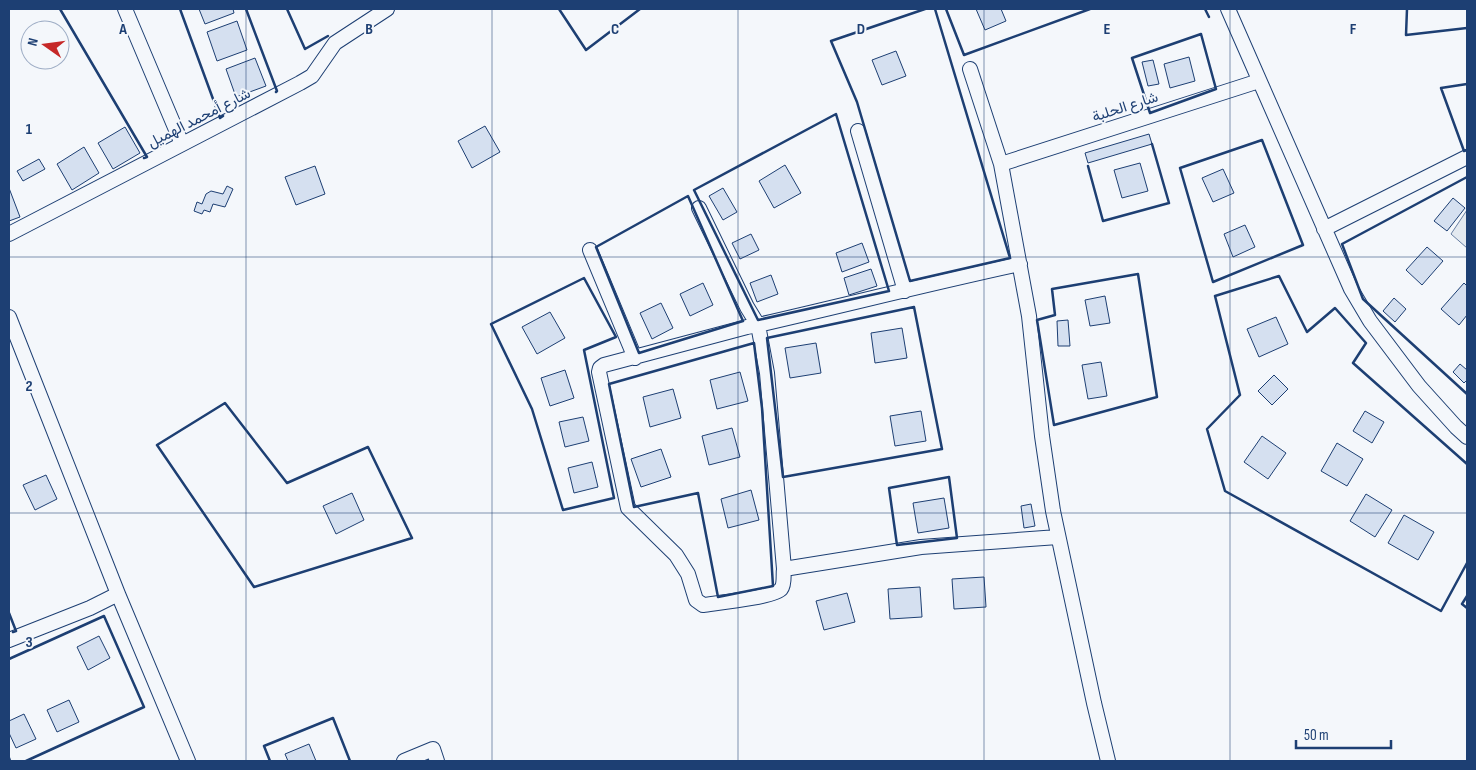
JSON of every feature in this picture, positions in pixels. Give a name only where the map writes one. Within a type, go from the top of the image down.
[{"type":"street","points":[[125,9],[182,144]]},
{"type":"street","name":"شارع أمحمد الهميل","points":[[9,234],[300,84],[312,76],[335,43],[387,9]]},
{"type":"street","points":[[1228,9],[1351,289],[1370,322],[1419,386],[1467,437]]},
{"type":"street","points":[[970,69],[1001,164],[1029,316],[1042,436],[1053,511],[1108,761]]},
{"type":"street","name":"شارع الحلبة","points":[[1001,164],[1259,81]]},
{"type":"street","points":[[858,131],[905,291]]},
{"type":"street","points":[[1324,229],[1467,157]]},
{"type":"street","points":[[700,208],[758,325],[767,373],[784,569],[783,585],[778,591],[763,596],[703,604],[696,600],[688,574],[676,555],[628,508],[599,372],[600,368],[604,365],[758,325],[1020,264]]},
{"type":"street","points":[[590,250],[635,358]]},
{"type":"street","points":[[9,317],[118,594],[188,761]]},
{"type":"street","points":[[784,569],[921,547],[1058,537]]},
{"type":"street","points":[[9,640],[90,608],[118,594]]},
{"type":"street","points":[[404,761],[433,749],[437,761]]},
{"type":"shaded area","points":[[1467,210],[1467,248],[1451,234]]},
{"type":"building","points":[[199,9],[233,9],[234,13],[205,24]]},
{"type":"building","points":[[976,9],[1001,9],[1006,21],[985,30]]},
{"type":"building","points":[[237,21],[247,50],[217,61],[207,32]]},
{"type":"building","points":[[896,51],[906,76],[882,85],[872,60]]},
{"type":"building","points":[[1189,57],[1195,81],[1170,88],[1164,64]]},
{"type":"building","points":[[255,58],[266,86],[236,97],[226,69]]},
{"type":"building","points":[[1153,60],[1159,84],[1148,86],[1142,62]]},
{"type":"building","points":[[485,126],[500,152],[472,168],[458,141]]},
{"type":"building","points":[[125,127],[140,153],[113,169],[98,143]]},
{"type":"building","points":[[1149,134],[1152,144],[1088,163],[1085,153]]},
{"type":"building","points":[[84,147],[99,173],[72,190],[57,164]]},
{"type":"building","points":[[39,159],[45,169],[23,181],[17,171]]},
{"type":"building","points":[[1140,163],[1148,191],[1122,198],[1114,170]]},
{"type":"building","points":[[785,165],[801,193],[774,208],[759,181]]},
{"type":"building","points":[[315,166],[325,194],[296,205],[285,177]]},
{"type":"building","points":[[1223,169],[1234,193],[1213,202],[1202,178]]},
{"type":"building","points":[[227,186],[233,189],[225,207],[213,204],[210,212],[204,210],[202,214],[194,211],[197,202],[202,204],[206,194],[211,191],[223,194]]},
{"type":"building","points":[[9,188],[20,217],[9,221]]},
{"type":"building","points":[[723,188],[737,212],[723,220],[709,196]]},
{"type":"building","points":[[1453,198],[1465,208],[1447,231],[1434,221]]},
{"type":"building","points":[[1245,225],[1255,247],[1233,257],[1224,234]]},
{"type":"building","points":[[751,234],[759,250],[740,259],[732,243]]},
{"type":"building","points":[[862,243],[869,262],[842,272],[836,253]]},
{"type":"building","points":[[1427,247],[1443,261],[1422,285],[1406,270]]},
{"type":"building","points":[[871,269],[877,286],[849,295],[844,278]]},
{"type":"building","points":[[771,275],[778,294],[757,302],[750,283]]},
{"type":"building","points":[[703,283],[713,305],[690,316],[680,294]]},
{"type":"building","points":[[1464,283],[1467,286],[1467,315],[1459,325],[1441,309]]},
{"type":"building","points":[[1105,296],[1110,323],[1090,326],[1085,300]]},
{"type":"building","points":[[1394,298],[1406,309],[1395,322],[1383,311]]},
{"type":"building","points":[[661,303],[673,328],[652,339],[640,313]]},
{"type":"building","points":[[550,312],[565,338],[537,354],[522,327]]},
{"type":"building","points":[[1276,317],[1288,344],[1259,357],[1247,329]]},
{"type":"building","points":[[1068,320],[1070,346],[1058,346],[1057,321]]},
{"type":"building","points":[[902,328],[907,358],[875,363],[871,333]]},
{"type":"building","points":[[816,343],[821,373],[790,378],[785,348]]},
{"type":"building","points":[[1101,362],[1107,396],[1088,399],[1082,365]]},
{"type":"building","points":[[1460,364],[1467,370],[1467,380],[1464,383],[1453,372]]},
{"type":"building","points":[[565,370],[574,398],[550,406],[541,378]]},
{"type":"building","points":[[740,372],[748,401],[717,409],[710,380]]},
{"type":"building","points":[[1274,375],[1288,389],[1272,405],[1258,391]]},
{"type":"building","points":[[673,389],[681,418],[650,427],[643,397]]},
{"type":"building","points":[[921,411],[926,441],[895,446],[890,416]]},
{"type":"building","points":[[1365,411],[1384,422],[1372,443],[1353,431]]},
{"type":"building","points":[[583,417],[589,441],[565,447],[559,422]]},
{"type":"building","points":[[732,428],[740,457],[709,465],[702,436]]},
{"type":"building","points":[[1262,436],[1286,453],[1268,479],[1244,462]]},
{"type":"building","points":[[1337,443],[1363,459],[1347,486],[1321,471]]},
{"type":"building","points":[[661,449],[671,477],[641,487],[631,459]]},
{"type":"building","points":[[592,462],[598,487],[574,493],[568,468]]},
{"type":"building","points":[[46,475],[57,499],[35,510],[23,485]]},
{"type":"building","points":[[751,490],[759,520],[728,528],[721,499]]},
{"type":"building","points":[[352,493],[364,520],[336,534],[323,506]]},
{"type":"building","points":[[1366,494],[1392,510],[1375,537],[1350,521]]},
{"type":"building","points":[[944,498],[949,528],[918,533],[913,503]]},
{"type":"building","points":[[1031,504],[1035,526],[1024,528],[1021,506]]},
{"type":"building","points":[[1404,515],[1434,532],[1418,560],[1388,543]]},
{"type":"building","points":[[984,577],[986,607],[954,609],[952,579]]},
{"type":"building","points":[[920,587],[922,617],[890,619],[888,589]]},
{"type":"building","points":[[847,593],[855,622],[824,630],[816,601]]},
{"type":"building","points":[[99,636],[110,658],[88,670],[77,647]]},
{"type":"building","points":[[69,700],[79,722],[57,732],[47,710]]},
{"type":"building","points":[[24,714],[36,739],[16,748],[9,733],[9,721]]},
{"type":"building","points":[[309,744],[316,761],[288,761],[285,754]]},
{"type":"wall","points":[[60,9],[147,157],[144,158]]},
{"type":"wall","points":[[180,9],[220,118],[223,116]]},
{"type":"wall","points":[[246,9],[276,92]]},
{"type":"wall","points":[[287,9],[305,49],[328,36]]},
{"type":"wall","points":[[559,9],[586,50],[640,9]]},
{"type":"wall","points":[[925,9],[831,41],[857,102],[910,281],[1010,258],[935,9]]},
{"type":"wall","points":[[946,9],[964,55],[1090,9]]},
{"type":"wall","points":[[1205,9],[1209,17]]},
{"type":"wall","points":[[1407,9],[1406,35],[1467,28]]},
{"type":"wall","points":[[1201,34],[1216,89],[1150,113],[1132,58],[1201,34]]},
{"type":"wall","points":[[1467,84],[1441,88],[1464,151],[1467,150]]},
{"type":"wall","points":[[836,114],[889,291],[758,320],[694,190],[836,114]]},
{"type":"wall","points":[[1262,140],[1303,245],[1213,282],[1180,168],[1262,140]]},
{"type":"wall","points":[[1088,166],[1103,221],[1169,203],[1152,144]]},
{"type":"wall","points":[[1467,177],[1342,244],[1363,299],[1467,394]]},
{"type":"wall","points":[[688,196],[743,321],[639,353],[596,247],[688,196]]},
{"type":"wall","points":[[1138,274],[1157,397],[1054,425],[1037,320],[1055,315],[1052,289],[1138,274]]},
{"type":"wall","points":[[1467,464],[1353,363],[1366,343],[1335,308],[1307,332],[1279,276],[1215,296],[1240,395],[1207,429],[1225,491],[1441,611],[1467,563]]},
{"type":"wall","points":[[584,278],[616,337],[584,350],[614,498],[563,510],[532,409],[491,324],[584,278]]},
{"type":"wall","points":[[914,307],[942,449],[783,477],[767,338],[914,307]]},
{"type":"wall","points":[[754,343],[762,408],[773,586],[718,597],[698,493],[634,507],[609,384],[754,343]]},
{"type":"wall","points":[[225,403],[287,483],[368,447],[412,538],[254,587],[157,445],[225,403]]},
{"type":"wall","points":[[949,477],[957,538],[897,545],[889,488],[949,477]]},
{"type":"wall","points":[[1467,596],[1462,604],[1467,608]]},
{"type":"wall","points":[[9,613],[16,631],[13,632]]},
{"type":"wall","points":[[9,659],[104,616],[144,707],[26,761]]},
{"type":"wall","points":[[270,761],[264,746],[333,718],[350,761]]}]
